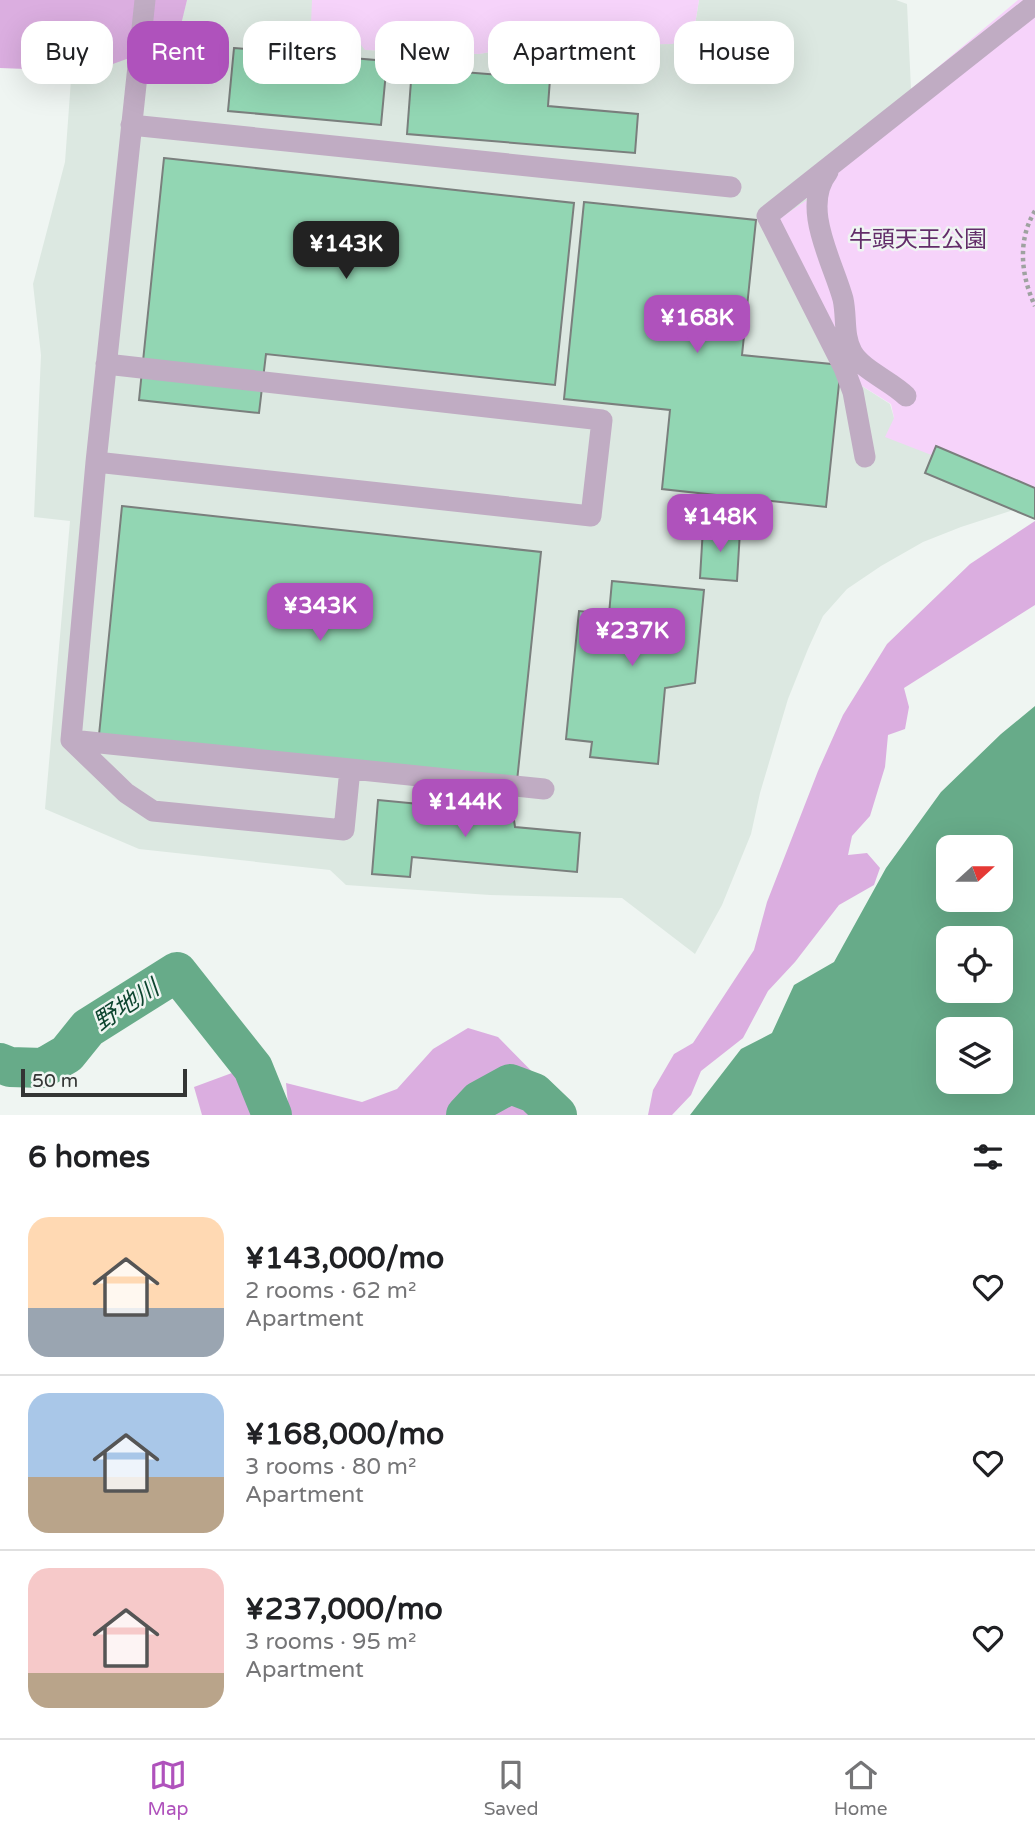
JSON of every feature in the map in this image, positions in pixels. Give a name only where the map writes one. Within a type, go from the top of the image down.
[{"type":"street","points":[[71,740],[96,462],[145,0]]},
{"type":"street","points":[[865,457],[853,392],[844,368],[767,216],[1035,4]]},
{"type":"street","points":[[131,125],[731,187]]},
{"type":"street","points":[[836,162],[819,188],[817,214],[843,300],[848,344],[863,364],[891,382],[906,396]]},
{"type":"street","points":[[96,462],[591,516],[602,419],[106,364]]},
{"type":"street","points":[[71,740],[544,789]]},
{"type":"street","points":[[71,740],[126,793],[153,811],[166,813],[344,830],[350,769]]},
{"type":"path","points":[[1035,211],[1026,233],[1023,254],[1024,273],[1035,306]]},
{"type":"shaded area","points":[[0,0],[187,0],[182,21],[127,21],[127,59],[113,64],[113,21],[21,21],[21,69],[0,68]]},
{"type":"shaded area","points":[[86,0],[312,0],[312,21],[243,21],[243,84],[361,84],[361,44],[366,50],[375,50],[375,84],[474,84],[474,54],[488,52],[488,84],[660,84],[660,44],[674,42],[674,84],[794,84],[794,21],[696,21],[699,0],[896,0],[907,4],[911,89],[854,381],[890,404],[894,418],[1035,495],[1035,503],[923,542],[847,589],[823,616],[788,699],[760,793],[751,834],[722,905],[695,954],[622,898],[490,895],[346,885],[330,870],[139,849],[45,809],[70,521],[34,517],[41,355],[33,284],[65,162],[71,84],[113,84],[113,21],[77,21]]},
{"type":"shaded area","points":[[1035,521],[1035,605],[904,688],[909,707],[905,729],[888,735],[885,767],[870,816],[852,836],[848,855],[867,853],[880,868],[874,885],[839,905],[795,962],[768,991],[743,1038],[701,1071],[691,1095],[672,1115],[648,1115],[653,1090],[674,1054],[693,1043],[754,950],[767,902],[818,771],[843,715],[887,644],[970,564]]},
{"type":"shaded area","points":[[1035,706],[1035,1115],[690,1115],[741,1049],[772,1033],[794,985],[834,962],[886,868],[941,792],[1001,734]]},
{"type":"shaded area","points":[[468,1028],[498,1037],[562,1102],[571,1115],[202,1115],[194,1087],[240,1070],[288,1104],[286,1083],[362,1102],[397,1089],[433,1049]]},
{"type":"green space","points":[[312,0],[699,0],[696,21],[674,21],[672,44],[660,44],[660,21],[488,21],[488,52],[474,54],[474,21],[375,21],[375,50],[365,50],[361,45],[361,21],[311,21]]},
{"type":"green space","name":"牛頭天王公園","points":[[1018,0],[1035,0],[1035,495],[885,437],[894,418],[891,404],[854,381],[779,219],[807,200],[802,181]]},
{"type":"building","points":[[234,48],[243,49],[243,84],[361,84],[361,59],[375,60],[375,84],[385,84],[381,125],[228,111]]},
{"type":"building","points":[[474,73],[488,74],[488,84],[550,84],[548,106],[638,114],[635,153],[407,134],[411,84],[474,84]]},
{"type":"building","points":[[164,158],[574,203],[555,385],[266,354],[259,413],[139,400]]},
{"type":"building","points":[[584,202],[756,220],[742,355],[841,365],[826,507],[662,489],[670,410],[564,399]]},
{"type":"building","points":[[936,446],[1035,488],[1035,519],[925,473]]},
{"type":"building","points":[[122,506],[541,552],[517,781],[99,735]]},
{"type":"building","points":[[703,528],[740,531],[737,581],[700,578]]},
{"type":"building","points":[[612,581],[704,590],[695,683],[665,688],[658,764],[590,757],[592,742],[566,739],[579,611],[609,614]]},
{"type":"building","points":[[378,800],[513,813],[515,827],[580,833],[577,872],[412,857],[410,877],[372,874]]},
{"type":"waterway","name":"野地川","points":[[0,1063],[10,1067],[43,1068],[67,1054],[88,1028],[177,972],[253,1068],[272,1115]]},
{"type":"waterway","name":"野地川","points":[[466,1115],[479,1101],[510,1084],[534,1093],[557,1115]]}]
